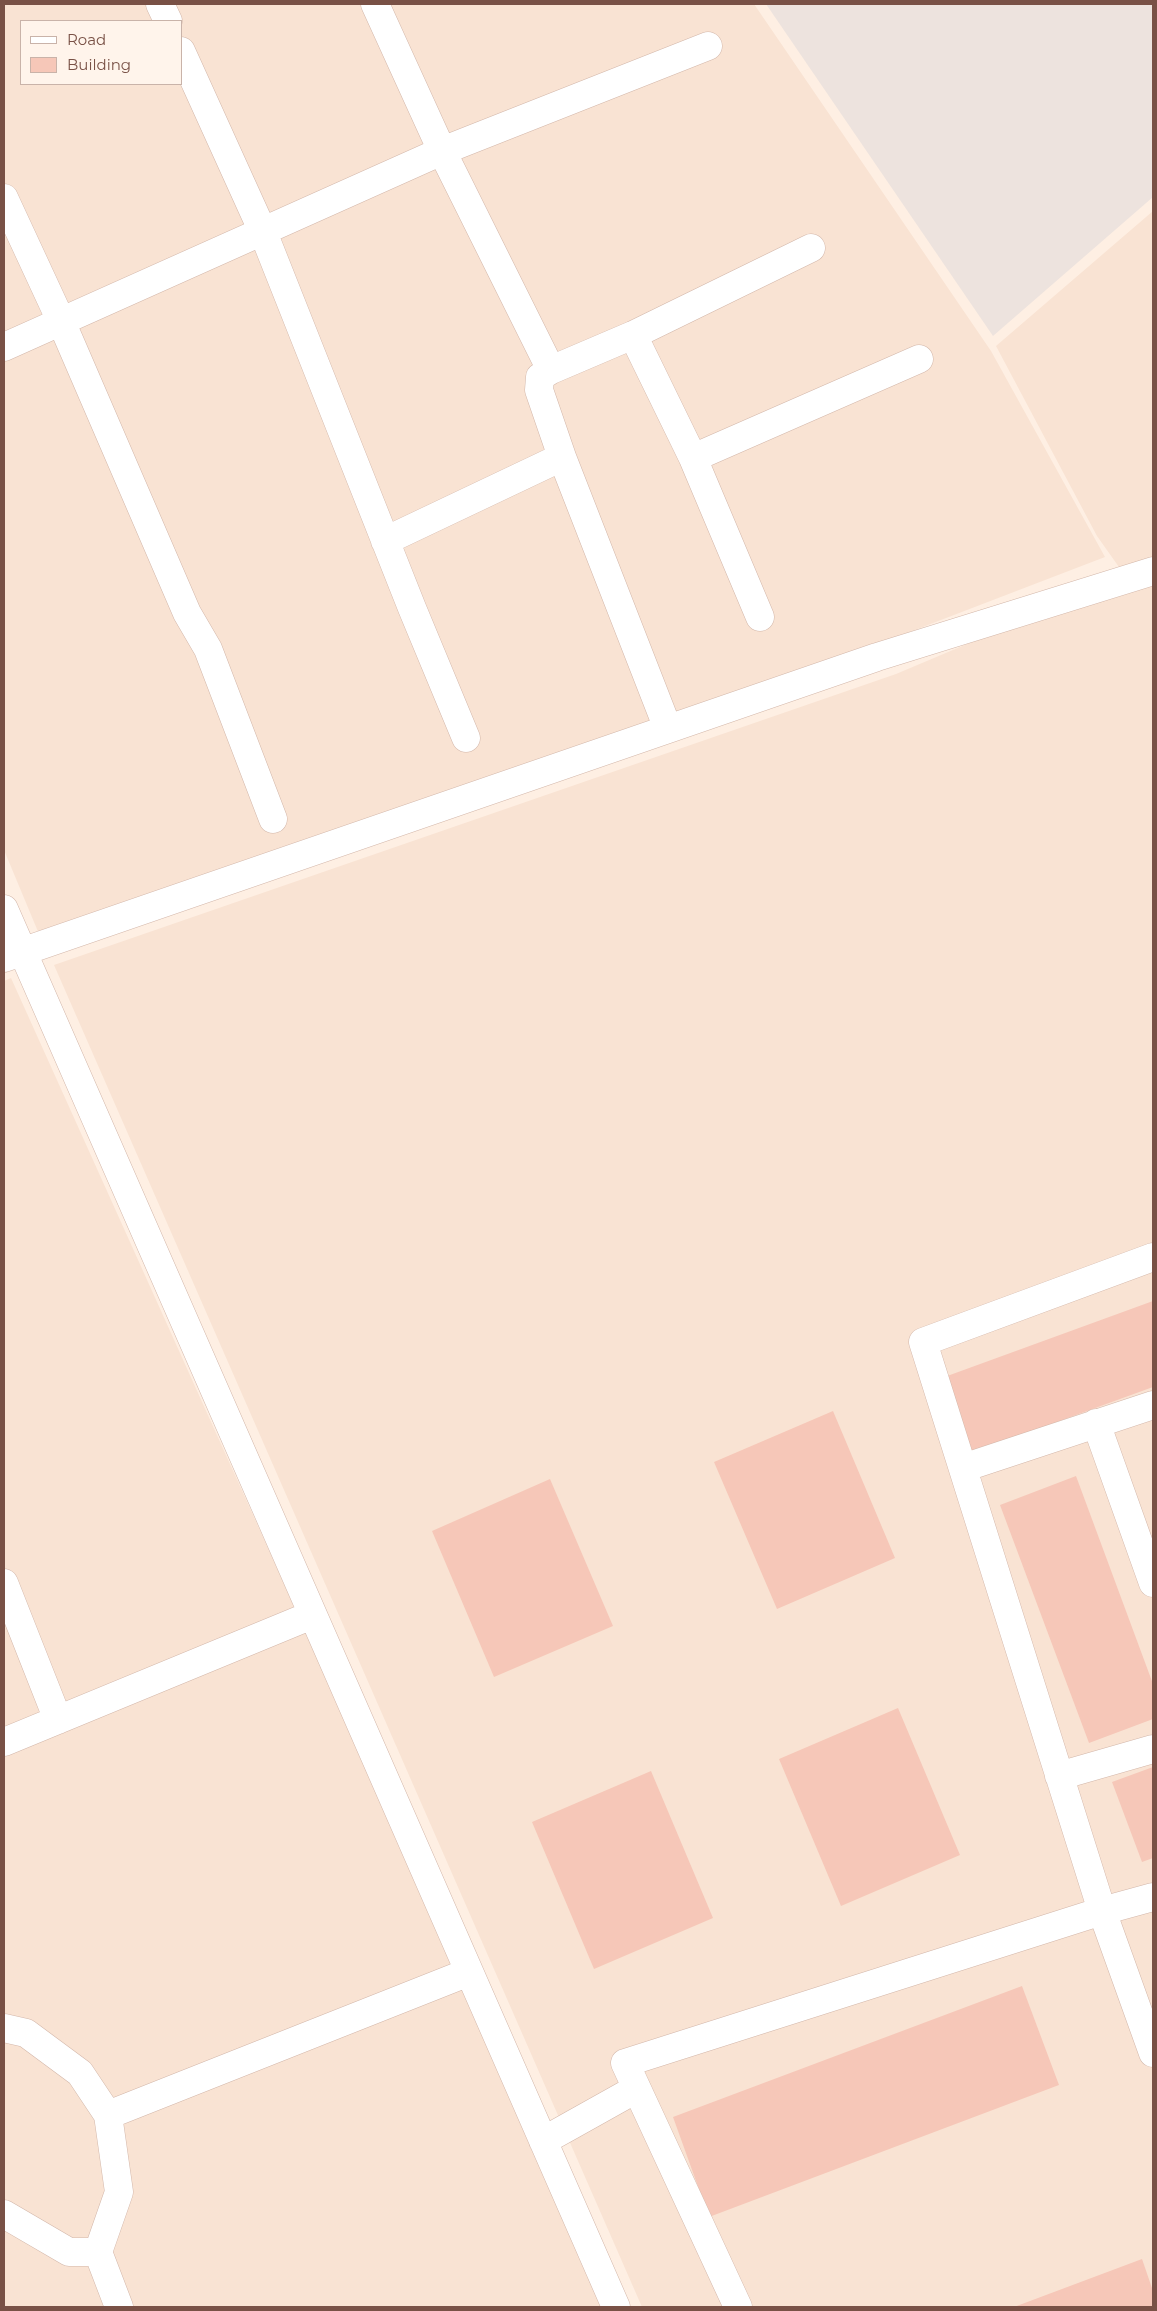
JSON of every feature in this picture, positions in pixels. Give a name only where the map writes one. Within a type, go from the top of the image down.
[{"type":"street","points":[[160,4],[168,20]]},
{"type":"street","points":[[374,4],[442,151],[551,370]]},
{"type":"street","points":[[4,347],[442,151],[708,46]]},
{"type":"street","points":[[182,53],[263,232],[385,541],[466,738]]},
{"type":"street","points":[[4,198],[61,321],[186,613],[208,649],[274,819]]},
{"type":"street","points":[[668,729],[562,458],[539,390],[540,377],[551,370],[633,335],[811,248]]},
{"type":"street","points":[[633,335],[693,458],[760,617]]},
{"type":"street","points":[[693,458],[919,360]]},
{"type":"street","points":[[385,541],[562,458]]},
{"type":"street","points":[[13,955],[877,657],[1153,571]]},
{"type":"street","points":[[4,909],[13,955],[312,1615],[616,2307]]},
{"type":"street","points":[[1153,1257],[923,1342],[1102,1911],[1153,2053]]},
{"type":"street","points":[[963,1468],[1153,1405]]},
{"type":"street","points":[[1096,1424],[1153,1583]]},
{"type":"street","points":[[4,1583],[58,1720]]},
{"type":"street","points":[[4,1742],[312,1615]]},
{"type":"street","points":[[1059,1776],[1153,1749]]},
{"type":"street","points":[[738,2307],[625,2063],[1153,1896]]},
{"type":"street","points":[[108,2114],[469,1972]]},
{"type":"street","points":[[4,2028],[26,2033],[80,2073],[108,2114],[119,2192],[98,2252],[119,2307]]},
{"type":"street","points":[[543,2142],[636,2089]]},
{"type":"street","points":[[4,2214],[69,2252],[98,2252]]},
{"type":"shaded area","points":[[4,4],[754,4],[991,351],[1105,557],[868,648],[39,934],[4,850]]},
{"type":"shaded area","points":[[766,4],[1153,4],[1153,197],[993,336]]},
{"type":"shaded area","points":[[1153,211],[1153,2307],[642,2307],[54,965],[896,674],[1126,577],[1097,536],[996,346]]},
{"type":"shaded area","points":[[11,978],[609,2305],[604,2307],[4,2307],[4,981]]},
{"type":"building","points":[[1153,1301],[1153,1387],[966,1455],[939,1379]]},
{"type":"building","points":[[833,1411],[895,1558],[777,1609],[714,1462]]},
{"type":"building","points":[[1076,1476],[1153,1684],[1153,1719],[1089,1743],[1000,1505]]},
{"type":"building","points":[[550,1479],[613,1626],[494,1677],[432,1531]]},
{"type":"building","points":[[898,1708],[960,1855],[841,1906],[779,1759]]},
{"type":"building","points":[[1153,1767],[1153,1858],[1142,1862],[1112,1782]]},
{"type":"building","points":[[651,1771],[713,1918],[594,1969],[532,1822]]},
{"type":"building","points":[[1022,1986],[1059,2085],[709,2217],[673,2117]]},
{"type":"building","points":[[1142,2259],[1153,2291],[1153,2307],[1014,2307]]}]
